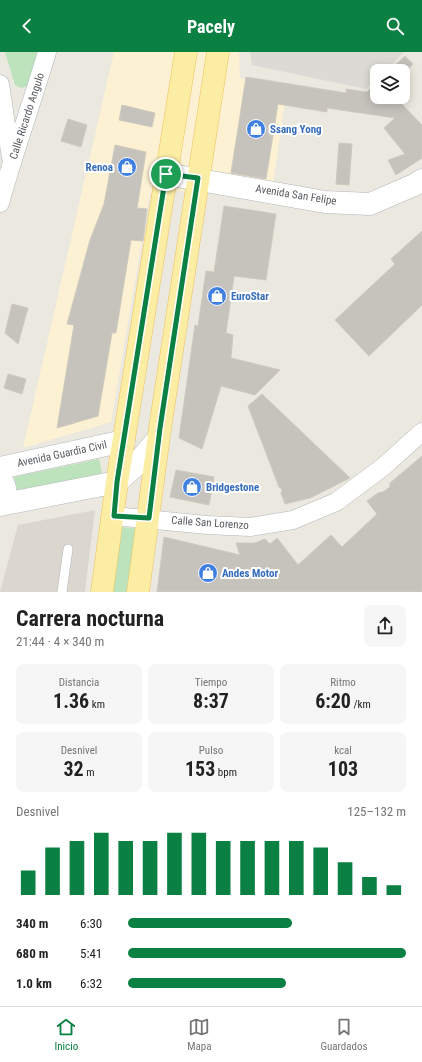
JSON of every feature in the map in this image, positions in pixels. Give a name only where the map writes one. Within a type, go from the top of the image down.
[{"type":"main road","points":[[102,592],[114,516],[117,482],[186,52]]},
{"type":"main road","points":[[138,592],[149,518],[158,439],[218,52]]},
{"type":"main road","name":"Avenida San Felipe","points":[[166,174],[198,178],[325,202],[370,204],[422,180]]},
{"type":"main road","points":[[0,505],[117,482],[134,467],[158,439]]},
{"type":"main road","name":"Avenida Guardia Civil","points":[[0,468],[124,441]]},
{"type":"main road","points":[[0,479],[6,490],[0,499]]},
{"type":"street","name":"Calle Ricardo Angulo","points":[[0,203],[12,161],[32,105],[47,52]]},
{"type":"street","points":[[0,84],[2,106],[12,161]]},
{"type":"street","points":[[2,106],[32,105]]},
{"type":"street","name":"Calle San Lorenzo","points":[[114,516],[149,518],[207,525],[250,527],[294,520],[336,502],[383,467],[422,432]]},
{"type":"lane","points":[[62,592],[68,549]]},
{"type":"shaded area","points":[[114,52],[239,52],[240,78],[287,86],[273,186],[150,193],[111,422],[23,448]]},
{"type":"shaded area","points":[[250,52],[403,53],[392,64],[370,64],[370,85],[366,89],[252,65]]},
{"type":"shaded area","points":[[95,510],[85,592],[0,592],[18,525]]},
{"type":"green space","points":[[5,52],[42,52],[29,86],[21,88],[15,85]]},
{"type":"green space","points":[[99,459],[102,473],[18,492],[14,477]]},
{"type":"green space","points":[[122,527],[139,529],[130,592],[113,592]]},
{"type":"building","points":[[405,56],[413,64],[410,67],[410,64],[396,64]]},
{"type":"building","points":[[246,77],[346,93],[346,89],[367,92],[370,89],[370,104],[402,104],[422,125],[422,158],[396,175],[388,160],[405,154],[384,128],[395,118],[327,108],[327,112],[278,104],[266,179],[231,173]]},
{"type":"building","points":[[122,105],[155,113],[152,127],[119,120]]},
{"type":"building","points":[[68,119],[87,125],[81,147],[61,141]]},
{"type":"building","points":[[339,143],[352,144],[349,185],[336,184]]},
{"type":"building","points":[[115,145],[146,152],[137,208],[147,209],[143,241],[131,240],[116,333],[112,333],[98,416],[57,428],[74,325],[67,324],[90,240],[104,204]]},
{"type":"building","points":[[224,206],[276,214],[266,280],[234,276],[226,333],[233,335],[231,358],[280,370],[255,395],[221,386],[202,449],[179,438],[195,325],[198,326],[206,271],[214,272]]},
{"type":"building","points":[[422,231],[422,305],[369,356],[335,320],[395,264],[391,259]]},
{"type":"building","points":[[12,304],[28,308],[18,344],[5,333]]},
{"type":"building","points":[[8,374],[26,379],[22,394],[4,388]]},
{"type":"building","points":[[262,394],[350,478],[310,498],[285,504],[281,493],[282,489],[279,487],[248,406]]},
{"type":"building","points":[[422,456],[422,592],[157,592],[164,537],[240,555],[236,543],[255,543],[265,539],[270,544],[277,538],[298,565],[331,535],[342,547],[377,514],[367,501],[390,487],[390,483]]},
{"type":"building","name":"Bridgestone","points":[[176,470],[214,477],[209,505],[170,497]]},
{"type":"place","name":"Ssang Yong","points":[[256,129]]},
{"type":"place","name":"Renoa","points":[[127,167]]},
{"type":"place","name":"EuroStar","points":[[217,296]]},
{"type":"place","name":"Bridgestone","points":[[192,487]]},
{"type":"place","name":"Andes Motor","points":[[208,573]]},
{"type":"route","points":[[166,174],[198,178],[160,428],[149,518],[114,516],[117,482],[166,174]]}]
